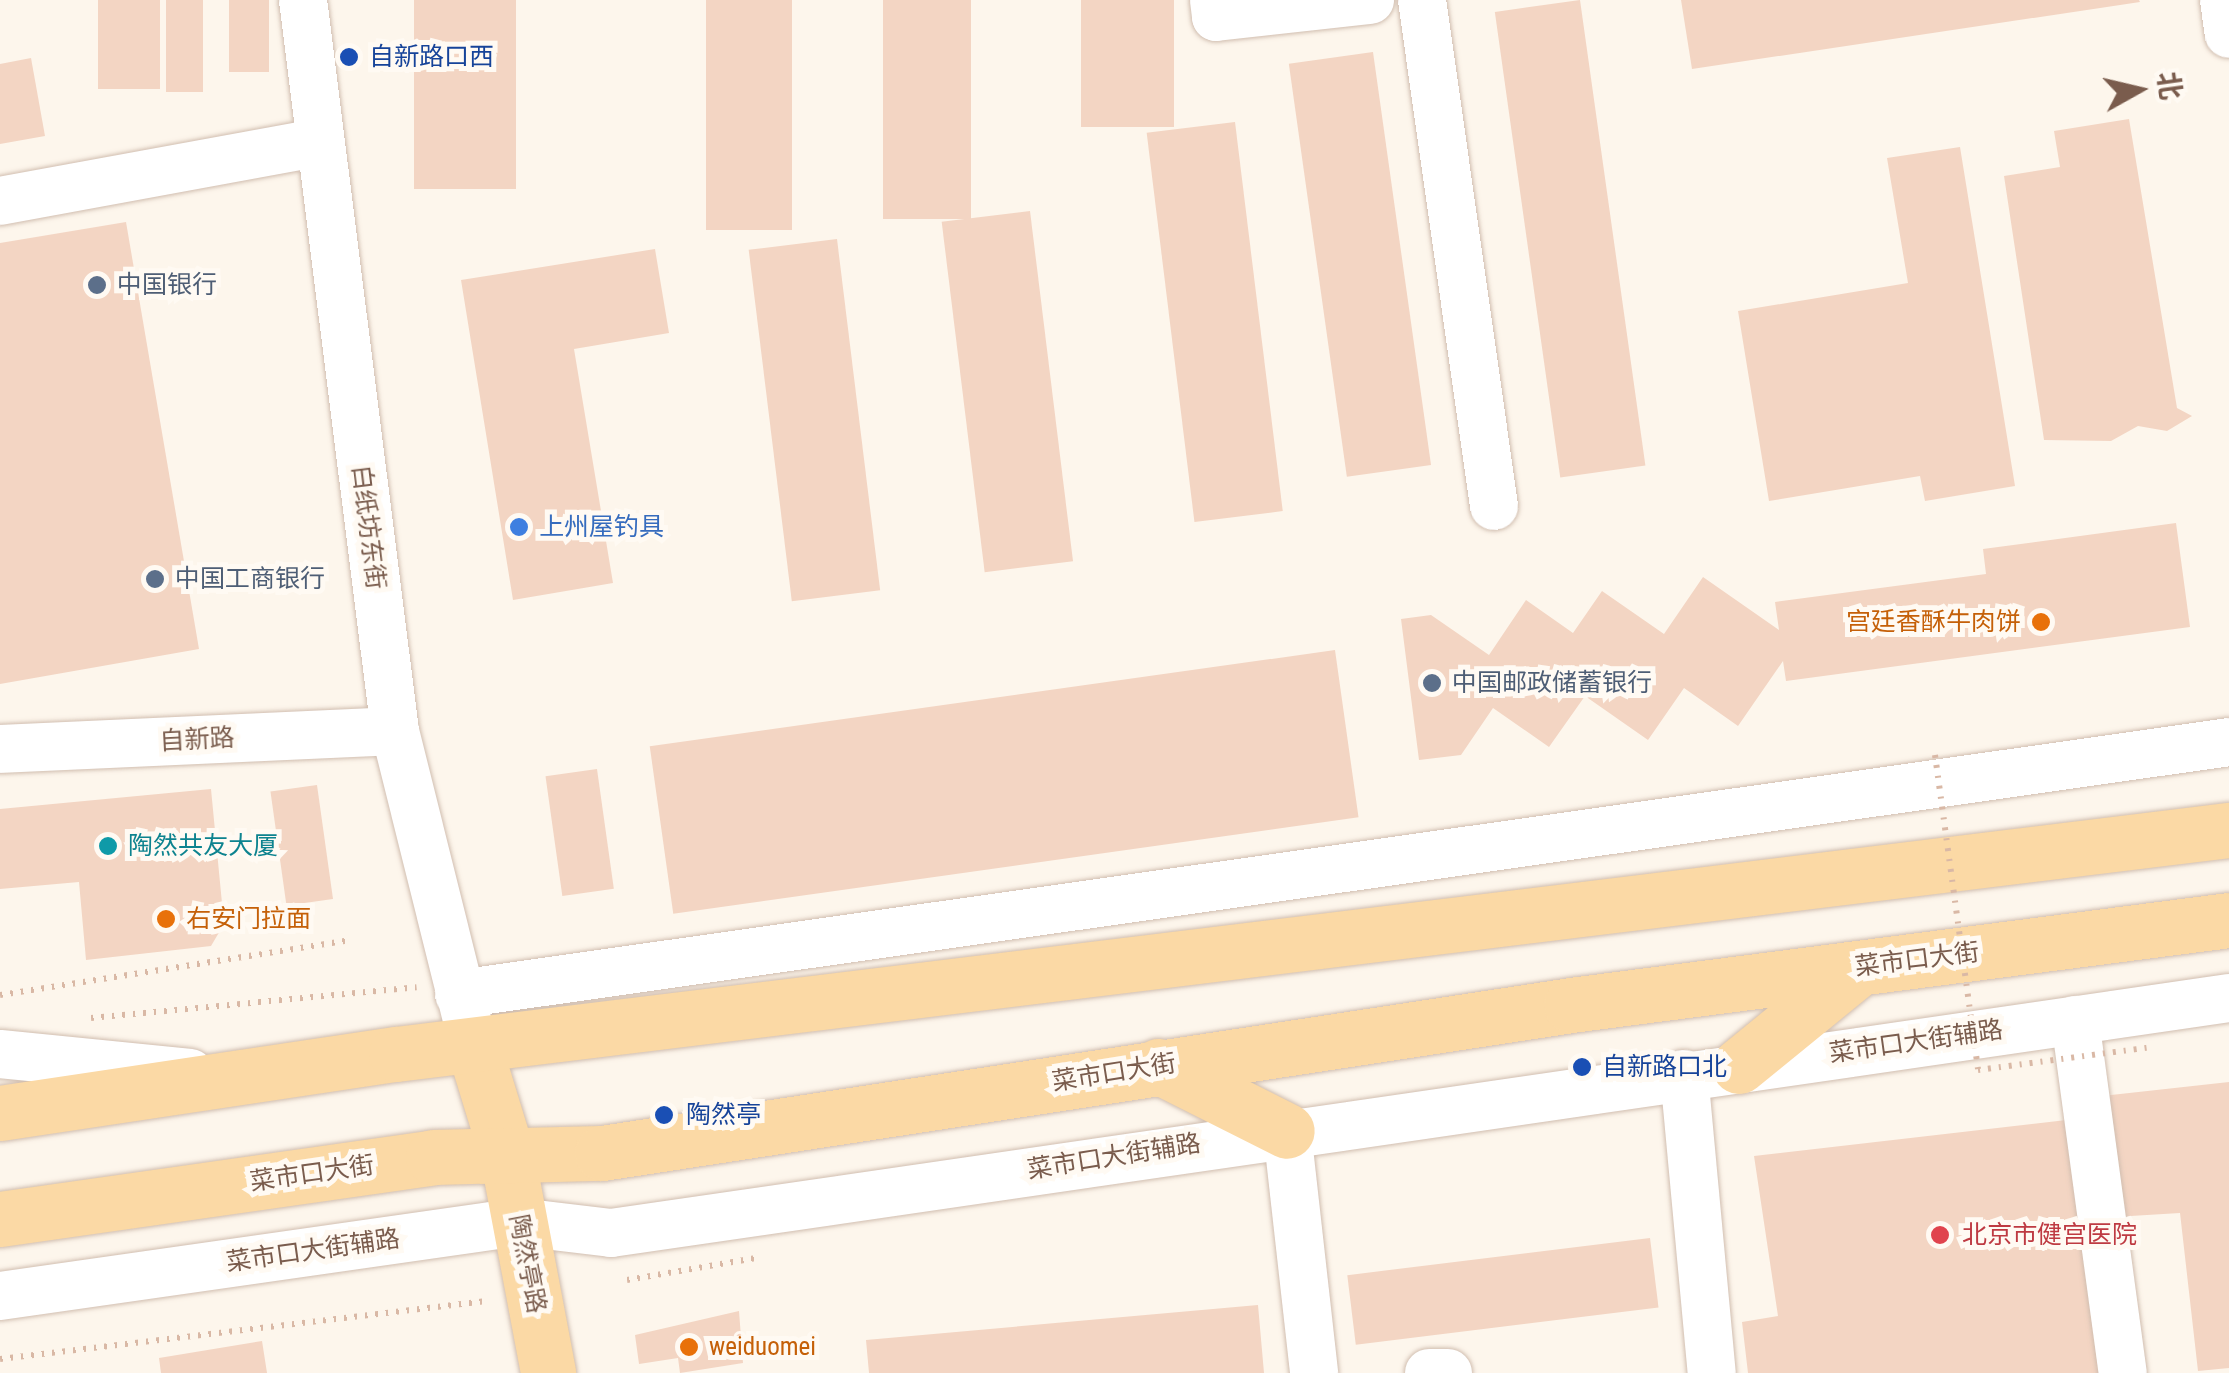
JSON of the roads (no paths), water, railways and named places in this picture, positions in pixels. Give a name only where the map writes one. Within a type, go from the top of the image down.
[{"type":"main road","points":[[0,1113],[228,1078],[2229,830]]},
{"type":"main road","name":"菜市口大街","points":[[0,1219],[433,1157],[602,1153],[1158,1066],[2229,920]]},
{"type":"main road","points":[[1739,1066],[1859,968]]},
{"type":"main road","name":"陶然亭路","points":[[474,1047],[506,1156],[548,1373]]},
{"type":"main road","points":[[1158,1066],[1287,1130]]},
{"type":"street","name":"白纸坊东街","points":[[303,0],[395,731],[474,1047]]},
{"type":"street","points":[[1214,0],[1216,17],[1370,0]]},
{"type":"street","points":[[1422,0],[1494,506]]},
{"type":"street","points":[[0,201],[320,142]]},
{"type":"street","name":"自新路","points":[[0,749],[395,731]]},
{"type":"street","points":[[457,988],[2229,742]]},
{"type":"street","name":"菜市口大街辅路","points":[[0,1296],[519,1222],[611,1233],[1287,1130],[2229,998]]},
{"type":"street","points":[[2075,1020],[2123,1373]]},
{"type":"street","points":[[0,1054],[228,1078]]},
{"type":"street","points":[[1684,1074],[1712,1373]]},
{"type":"street","points":[[1287,1130],[1314,1373]]},
{"type":"street","points":[[1429,1373],[1448,1373]]},
{"type":"place","name":"自新路口西","points":[[349,57]]},
{"type":"place","name":"中国银行","points":[[97,285]]},
{"type":"place","name":"上州屋钓具","points":[[519,527]]},
{"type":"place","name":"中国工商银行","points":[[155,579]]},
{"type":"place","name":"宫廷香酥牛肉饼","points":[[2041,622]]},
{"type":"place","name":"中国邮政储蓄银行","points":[[1432,683]]},
{"type":"place","name":"陶然共友大厦","points":[[108,846]]},
{"type":"place","name":"右安门拉面","points":[[166,919]]},
{"type":"place","name":"自新路口北","points":[[1582,1067]]},
{"type":"place","name":"陶然亭","points":[[664,1115]]},
{"type":"place","name":"北京市健宫医院","points":[[1940,1235]]},
{"type":"place","name":"weiduomei","points":[[689,1347]]}]
